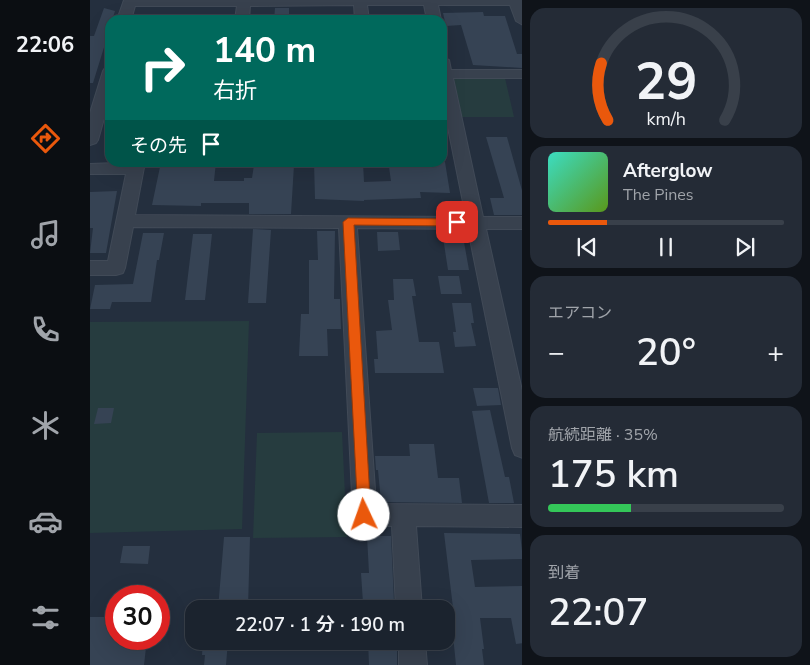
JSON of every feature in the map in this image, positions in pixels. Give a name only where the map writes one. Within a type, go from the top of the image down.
[{"type":"street","points":[[360,0],[362,15]]},
{"type":"street","points":[[430,0],[433,15]]},
{"type":"street","points":[[125,15],[129,1],[519,1],[522,21]]},
{"type":"street","points":[[243,15],[244,1]]},
{"type":"street","points":[[447,67],[522,74]]},
{"type":"street","points":[[447,82],[522,448]]},
{"type":"street","points":[[90,140],[105,96]]},
{"type":"street","points":[[90,169],[121,167]]},
{"type":"street","points":[[90,268],[116,268],[137,167]]},
{"type":"street","points":[[126,221],[522,222]]},
{"type":"street","points":[[348,222],[364,515],[522,516]]},
{"type":"street","points":[[403,515],[409,600]]},
{"type":"street","points":[[413,650],[414,665]]},
{"type":"green space","points":[[454,77],[505,78],[514,117],[461,117]]},
{"type":"green space","points":[[249,321],[242,529],[90,533],[90,322]]},
{"type":"green space","points":[[342,432],[347,537],[253,538],[257,433]]},
{"type":"building","points":[[104,8],[115,11],[114,15],[105,15],[105,44],[93,83],[90,83],[90,36],[94,36]]},
{"type":"building","points":[[275,8],[289,8],[289,15],[274,15]]},
{"type":"building","points":[[483,12],[484,16],[505,16],[517,54],[522,54],[522,68],[473,65],[461,25],[447,26],[447,15],[443,15],[443,13]]},
{"type":"building","points":[[486,137],[507,137],[522,190],[522,215],[494,215],[490,198],[504,198]]},
{"type":"building","points":[[160,167],[215,167],[214,181],[244,181],[244,178],[252,178],[254,167],[294,167],[291,214],[249,214],[249,203],[201,203],[201,206],[152,205]]},
{"type":"building","points":[[314,167],[363,167],[364,182],[391,181],[389,167],[446,167],[450,193],[420,192],[421,198],[364,201],[315,199]]},
{"type":"building","points":[[117,191],[106,253],[90,253],[93,228],[90,228],[90,192]]},
{"type":"building","points":[[253,229],[271,230],[266,303],[248,303]]},
{"type":"building","points":[[317,231],[335,231],[334,299],[340,299],[341,329],[327,329],[328,356],[299,356],[301,314],[309,314],[309,260],[318,260]]},
{"type":"building","points":[[442,231],[462,231],[469,270],[448,270]]},
{"type":"building","points":[[377,232],[398,232],[400,250],[378,251]]},
{"type":"building","points":[[143,233],[164,233],[159,260],[157,260],[151,302],[112,302],[110,309],[90,309],[95,285],[133,284]]},
{"type":"building","points":[[193,234],[212,234],[205,300],[185,300]]},
{"type":"building","points":[[438,276],[459,276],[462,294],[441,294]]},
{"type":"building","points":[[393,279],[413,279],[416,296],[412,296],[419,342],[439,342],[444,373],[375,373],[374,359],[378,359],[376,331],[392,330],[388,300],[394,300]]},
{"type":"building","points":[[452,303],[471,303],[474,323],[471,323],[476,346],[455,347],[453,332],[456,332]]},
{"type":"building","points":[[473,388],[498,388],[501,405],[477,406]]},
{"type":"building","points":[[98,408],[114,408],[111,423],[94,424]]},
{"type":"building","points":[[490,410],[505,477],[509,477],[514,503],[489,503],[472,411]]},
{"type":"building","points":[[409,444],[434,444],[438,478],[459,478],[462,503],[381,502],[375,456],[410,456]]},
{"type":"building","points":[[444,533],[520,534],[522,559],[471,560],[475,587],[522,586],[522,643],[516,644],[511,618],[480,618],[484,665],[456,665],[455,600],[452,600]]},
{"type":"building","points":[[367,536],[391,536],[394,600],[363,600],[361,573],[369,573]]},
{"type":"building","points":[[224,537],[250,537],[248,600],[219,600]]},
{"type":"building","points":[[123,546],[150,546],[148,564],[120,563]]},
{"type":"building","points":[[90,617],[105,617],[105,650],[146,650],[144,665],[90,665]]},
{"type":"building","points":[[202,650],[227,650],[226,665],[204,665],[205,655],[202,655]]},
{"type":"building","points":[[368,650],[397,650],[397,665],[369,665]]},
{"type":"route","points":[[364,515],[348,222],[457,222]]}]
